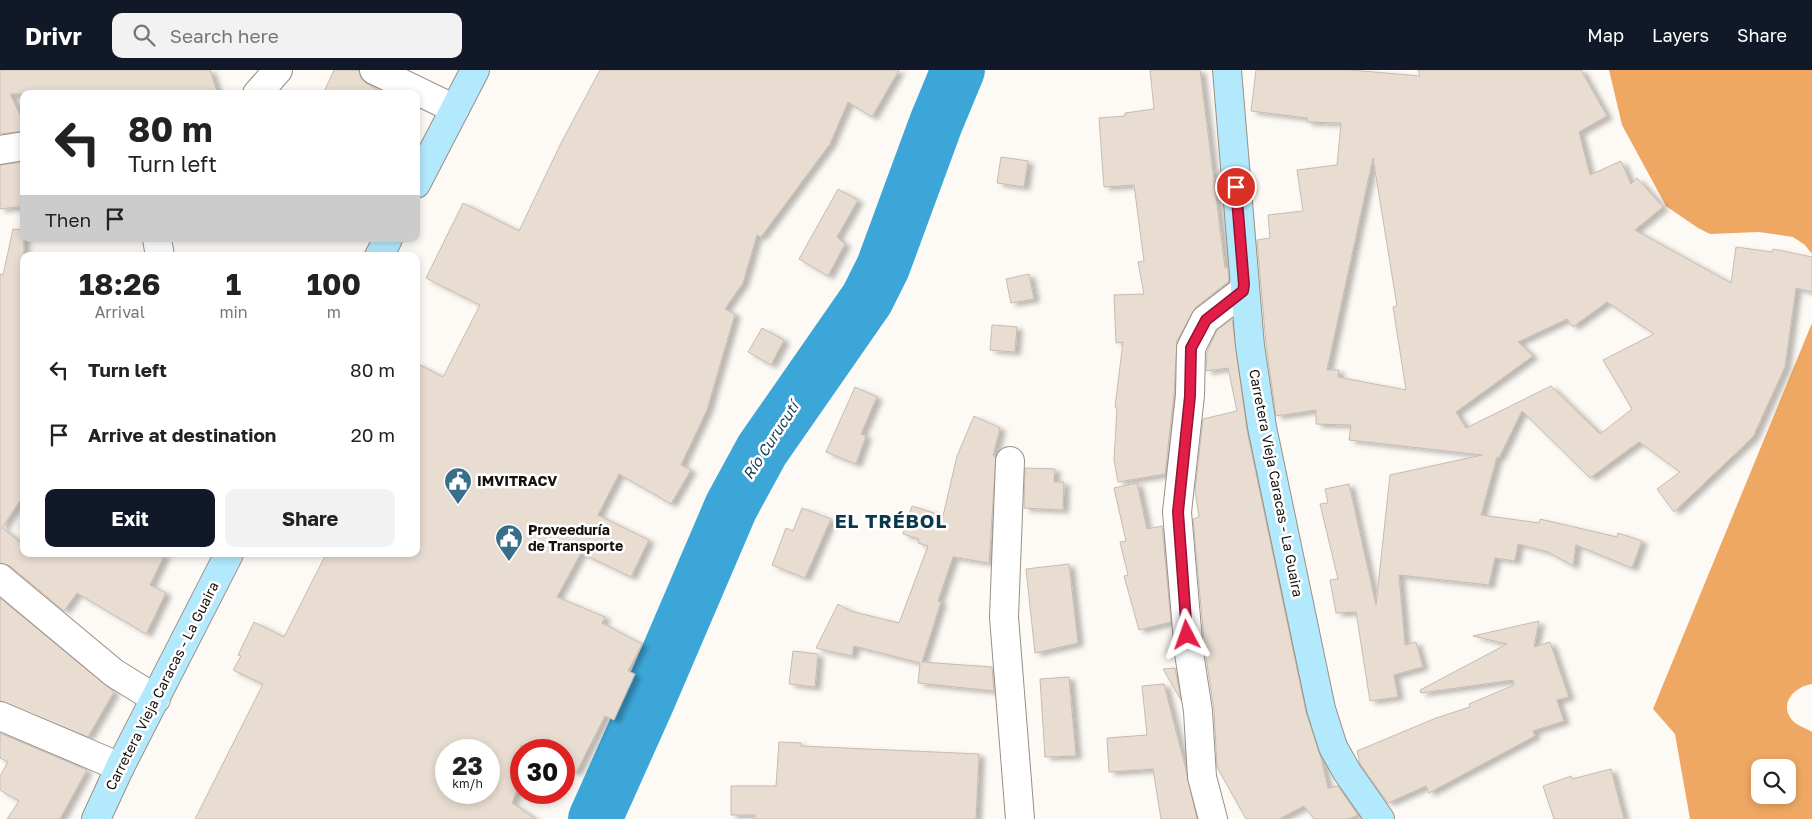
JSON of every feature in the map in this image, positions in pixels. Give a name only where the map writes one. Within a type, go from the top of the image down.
[{"type":"main road","points":[[420,176],[475,70]]},
{"type":"main road","name":"Carretera Vieja Caracas - La Guaira","points":[[1227,70],[1244,285],[1250,346],[1262,428],[1321,709],[1334,747],[1347,772],[1380,819]]},
{"type":"main road","name":"Carretera Vieja Caracas - La Guaira","points":[[96,819],[120,767],[156,700],[227,557]]},
{"type":"street","points":[[260,90],[278,70]]},
{"type":"street","points":[[374,70],[414,90]]},
{"type":"street","points":[[420,93],[455,110]]},
{"type":"street","points":[[0,150],[20,147]]},
{"type":"street","points":[[1213,819],[1202,777],[1198,711],[1189,653],[1178,512],[1190,396],[1191,348],[1206,320],[1243,291],[1244,285]]},
{"type":"street","points":[[1010,461],[1004,617],[1020,819]]},
{"type":"street","points":[[0,578],[114,673],[156,700]]},
{"type":"street","points":[[0,716],[120,767]]},
{"type":"shaded area","points":[[1609,70],[1812,70],[1812,254],[1805,245],[1793,237],[1759,232],[1710,234],[1666,206],[1622,125]]},
{"type":"shaded area","points":[[1812,323],[1812,684],[1806,685],[1795,692],[1791,696],[1787,707],[1788,714],[1794,722],[1812,732],[1812,819],[1690,819],[1675,734],[1653,709]]},
{"type":"building","points":[[0,70],[210,70],[217,90],[20,90],[20,94],[10,94],[20,114],[20,132],[0,134]]},
{"type":"building","points":[[334,70],[359,70],[361,78],[367,84],[379,90],[325,90]]},
{"type":"building","points":[[600,70],[899,70],[872,117],[848,102],[830,144],[761,237],[757,235],[743,283],[725,309],[735,314],[707,410],[681,465],[691,470],[671,504],[619,474],[598,515],[649,540],[631,577],[581,553],[557,597],[605,617],[602,623],[642,644],[628,671],[635,674],[614,720],[605,716],[576,773],[575,739],[510,739],[510,804],[514,804],[536,819],[195,819],[263,684],[233,670],[241,656],[238,655],[254,622],[284,637],[324,557],[420,557],[420,365],[443,377],[480,305],[426,278],[463,203],[519,231],[561,143]]},
{"type":"building","points":[[1150,70],[1200,70],[1225,268],[1228,268],[1229,281],[1195,308],[1177,341],[1174,394],[1165,474],[1118,482],[1114,460],[1117,408],[1115,407],[1123,342],[1116,343],[1114,295],[1144,294],[1138,262],[1144,261],[1134,185],[1104,187],[1099,118],[1125,116],[1125,113],[1154,109]]},
{"type":"building","points":[[1256,70],[1351,70],[1420,76],[1418,70],[1581,70],[1607,116],[1579,132],[1590,175],[1621,161],[1631,184],[1637,178],[1663,207],[1635,230],[1731,283],[1736,247],[1772,252],[1773,249],[1812,257],[1812,292],[1796,288],[1785,367],[1753,437],[1674,512],[1657,489],[1680,472],[1639,442],[1590,478],[1522,411],[1499,458],[1497,457],[1481,515],[1539,523],[1540,519],[1617,537],[1618,533],[1642,541],[1632,568],[1576,545],[1573,566],[1548,552],[1518,544],[1515,561],[1495,558],[1489,585],[1399,575],[1405,645],[1416,642],[1423,667],[1394,675],[1398,697],[1370,701],[1356,612],[1336,613],[1330,580],[1338,579],[1320,504],[1328,503],[1325,489],[1349,484],[1376,605],[1390,475],[1482,455],[1349,440],[1351,425],[1316,424],[1316,410],[1276,416],[1266,344],[1257,240],[1270,238],[1268,215],[1303,211],[1297,170],[1337,165],[1341,123],[1307,122],[1307,118],[1251,111]],"holes":[[[1373,158],[1397,306],[1393,307],[1406,390],[1338,377],[1339,370],[1327,370]],[[1607,302],[1654,334],[1603,360],[1632,409],[1600,434],[1551,386],[1466,428],[1456,412],[1533,356],[1518,342],[1567,319],[1573,327]]]},
{"type":"building","points":[[1001,157],[1028,161],[1024,187],[997,183]]},
{"type":"building","points":[[20,162],[20,206],[0,209],[0,165]]},
{"type":"building","points":[[838,189],[858,200],[837,237],[845,244],[828,276],[799,259]]},
{"type":"building","points":[[13,229],[20,230],[20,242],[24,242],[24,252],[20,252],[20,501],[2,528],[20,542],[20,557],[164,557],[150,585],[166,593],[146,634],[77,593],[64,611],[10,566],[0,563],[0,274],[3,275]]},
{"type":"building","points":[[1029,274],[1034,299],[1011,303],[1006,279]]},
{"type":"building","points":[[1232,319],[1247,430],[1306,712],[1321,758],[1328,788],[1338,786],[1358,815],[1348,819],[1314,819],[1304,806],[1279,819],[1246,819],[1217,767],[1214,710],[1205,651],[1193,519],[1199,517],[1195,490],[1203,419],[1237,411],[1228,368],[1206,371],[1207,352],[1217,330]]},
{"type":"building","points":[[992,325],[1017,327],[1015,352],[990,350]]},
{"type":"building","points":[[762,328],[784,340],[771,365],[748,352]]},
{"type":"building","points":[[855,387],[877,397],[861,434],[866,436],[856,464],[826,452]]},
{"type":"building","points":[[974,416],[1000,428],[993,456],[996,456],[989,563],[953,557],[938,601],[941,602],[922,662],[992,667],[994,691],[918,683],[920,663],[854,646],[852,656],[816,648],[838,604],[850,611],[899,623],[928,546],[918,543],[919,539],[903,534],[912,506],[943,516],[957,456]]},
{"type":"building","points":[[1025,468],[1055,469],[1054,482],[1064,482],[1063,510],[1024,508]]},
{"type":"building","points":[[1137,483],[1147,529],[1162,526],[1171,622],[1139,630],[1124,576],[1128,575],[1120,542],[1126,541],[1114,488]]},
{"type":"building","points":[[802,508],[831,519],[805,578],[772,565],[786,528],[793,531]]},
{"type":"building","points":[[1069,564],[1078,643],[1035,653],[1026,569]]},
{"type":"building","points":[[0,598],[114,692],[88,737],[0,701]]},
{"type":"building","points":[[1539,621],[1534,647],[1550,642],[1569,697],[1557,700],[1564,721],[1533,731],[1535,736],[1429,793],[1426,786],[1388,803],[1360,764],[1357,751],[1436,718],[1470,707],[1469,704],[1514,685],[1513,680],[1421,693],[1420,690],[1507,644],[1473,636]]},
{"type":"building","points":[[793,651],[818,654],[815,687],[789,684]]},
{"type":"building","points":[[1175,668],[1181,700],[1163,669]]},
{"type":"building","points":[[1069,677],[1076,756],[1045,757],[1040,679]]},
{"type":"building","points":[[1164,684],[1197,819],[1161,819],[1153,769],[1109,772],[1107,738],[1147,735],[1142,686]]},
{"type":"building","points":[[0,733],[87,770],[60,819],[7,819],[19,801],[0,790],[0,776],[8,762],[0,758]]},
{"type":"building","points":[[779,742],[801,743],[801,746],[979,754],[976,819],[755,819],[755,815],[731,815],[731,786],[776,786]]},
{"type":"building","points":[[1611,769],[1624,819],[1554,819],[1543,786],[1571,776],[1572,779]]},
{"type":"waterway","name":"Río Curucutí","points":[[595,819],[731,507],[762,450],[867,299],[883,267],[936,123],[958,70]]},
{"type":"place","name":"IMVITRACV","points":[[458,505]]},
{"type":"place","name":"Proveeduría de Transporte","points":[[509,562]]},
{"type":"district","name":"EL TRÉBOL","points":[[891,521]]},
{"type":"route","points":[[1187,635],[1178,512],[1183,447],[1190,396],[1191,348],[1206,320],[1220,307],[1243,291],[1236,187]]}]
